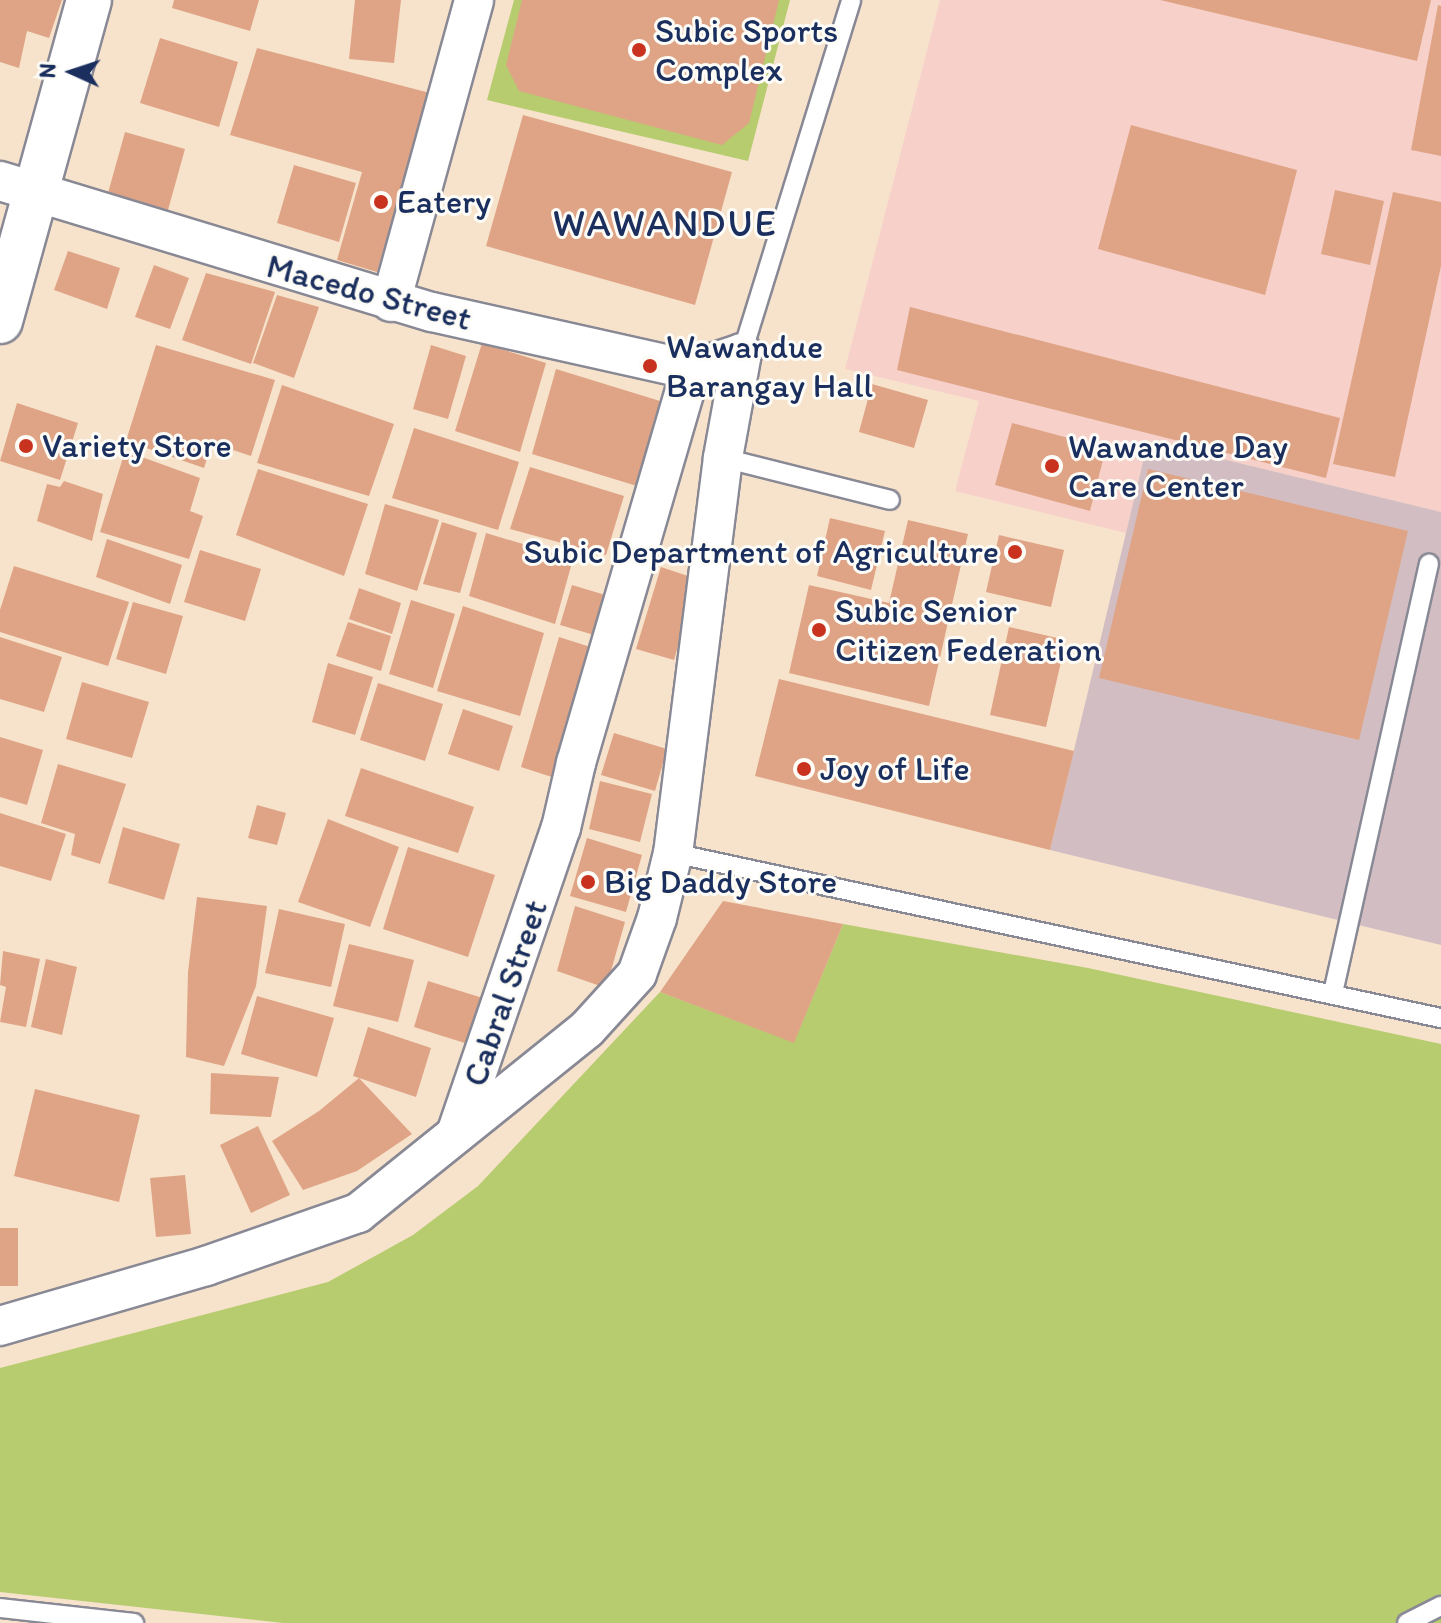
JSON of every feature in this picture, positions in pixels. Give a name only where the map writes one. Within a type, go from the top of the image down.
[{"type":"street","points":[[0,321],[17,187],[89,0]]},
{"type":"street","points":[[391,302],[474,0]]},
{"type":"street","name":"Macedo Street","points":[[17,187],[391,302],[691,370]]},
{"type":"street","points":[[0,1326],[206,1266],[358,1213],[587,1029],[637,974],[657,918],[673,853],[723,458],[742,353],[691,370]]},
{"type":"street","name":"Cabral Street","points":[[456,1134],[561,828],[584,734],[691,370]]},
{"type":"lane","points":[[742,353],[851,0]]},
{"type":"lane","points":[[723,458],[890,500]]},
{"type":"lane","points":[[1333,993],[1429,564]]},
{"type":"lane","points":[[673,853],[1441,1018]]},
{"type":"lane","points":[[1407,1623],[1441,1606]]},
{"type":"lane","points":[[0,1608],[134,1623]]},
{"type":"shaded area","points":[[940,0],[1441,0],[1441,512],[1148,441],[1126,533],[955,491],[979,401],[845,369]]},
{"type":"shaded area","points":[[1148,441],[1441,512],[1441,945],[1050,850]]},
{"type":"green space","name":"Subic Sports Complex","points":[[514,0],[790,0],[748,161],[487,100]]},
{"type":"green space","points":[[843,924],[1088,968],[1441,1044],[1441,1623],[283,1623],[0,1592],[0,1368],[328,1282],[413,1235],[478,1186],[660,992],[794,1042]]},
{"type":"building","points":[[0,0],[62,0],[49,38],[27,31],[19,68],[0,62]]},
{"type":"building","points":[[174,0],[259,0],[250,31],[172,8]]},
{"type":"building","points":[[355,0],[401,0],[394,63],[349,59]]},
{"type":"building","name":"Subic Sports Complex","points":[[522,0],[779,0],[749,123],[722,145],[519,91],[506,65]]},
{"type":"building","points":[[1160,0],[1431,0],[1417,61]]},
{"type":"building","points":[[1438,5],[1441,6],[1441,156],[1411,150]]},
{"type":"building","points":[[160,38],[238,62],[219,127],[140,103]]},
{"type":"building","points":[[257,48],[430,93],[377,272],[337,260],[362,172],[230,135]]},
{"type":"building","points":[[523,115],[732,172],[695,305],[486,246]]},
{"type":"building","points":[[1131,125],[1297,170],[1265,295],[1098,249]]},
{"type":"building","points":[[125,132],[185,149],[168,210],[108,193]]},
{"type":"building","points":[[294,165],[356,183],[339,242],[277,223]]},
{"type":"building","points":[[1335,190],[1384,201],[1370,265],[1321,254]]},
{"type":"building","points":[[1393,192],[1441,202],[1441,266],[1395,477],[1333,464]]},
{"type":"building","points":[[68,251],[120,268],[107,309],[54,290]]},
{"type":"building","points":[[154,265],[189,278],[170,329],[135,317]]},
{"type":"building","points":[[206,273],[275,292],[251,364],[182,340]]},
{"type":"building","points":[[277,295],[319,307],[294,378],[253,363]]},
{"type":"building","points":[[910,307],[1340,418],[1326,478],[897,370]]},
{"type":"building","points":[[482,343],[546,363],[520,452],[455,431]]},
{"type":"building","points":[[156,345],[275,380],[251,456],[212,443],[204,468],[126,441]]},
{"type":"building","points":[[431,345],[466,356],[448,419],[413,409]]},
{"type":"building","points":[[556,369],[660,401],[637,486],[532,454]]},
{"type":"building","points":[[872,384],[928,400],[914,448],[859,432]]},
{"type":"building","points":[[282,385],[394,424],[369,496],[257,463]]},
{"type":"building","points":[[17,403],[78,423],[60,480],[0,461]]},
{"type":"building","points":[[1012,423],[1106,448],[1090,511],[995,485]]},
{"type":"building","points":[[414,428],[519,462],[498,530],[392,498]]},
{"type":"building","points":[[125,451],[200,478],[190,511],[203,516],[189,559],[100,532]]},
{"type":"building","points":[[530,467],[624,496],[606,555],[510,529]]},
{"type":"building","points":[[258,469],[368,504],[344,576],[236,535]]},
{"type":"building","points":[[1148,469],[1408,531],[1359,740],[1099,678]]},
{"type":"building","points":[[64,481],[103,494],[92,541],[37,521],[47,484],[60,487]]},
{"type":"building","points":[[385,504],[439,520],[417,591],[365,574]]},
{"type":"building","points":[[830,518],[885,531],[871,590],[817,576]]},
{"type":"building","points":[[908,520],[968,534],[929,706],[789,673],[809,585],[889,603]]},
{"type":"building","points":[[442,522],[477,533],[460,593],[423,584]]},
{"type":"building","points":[[486,533],[573,559],[555,624],[469,596]]},
{"type":"building","points":[[999,535],[1064,550],[1051,607],[986,592]]},
{"type":"building","points":[[107,539],[182,565],[170,604],[96,577]]},
{"type":"building","points":[[200,550],[261,569],[245,621],[184,602]]},
{"type":"building","points":[[14,566],[129,602],[108,666],[0,632],[0,610]]},
{"type":"building","points":[[661,567],[697,579],[674,660],[636,649]]},
{"type":"building","points":[[572,585],[612,597],[601,637],[560,625]]},
{"type":"building","points":[[359,588],[401,603],[392,634],[349,619]]},
{"type":"building","points":[[411,600],[455,614],[433,688],[389,674]]},
{"type":"building","points":[[133,602],[183,616],[166,674],[116,659]]},
{"type":"building","points":[[463,606],[544,633],[520,716],[437,691]]},
{"type":"building","points":[[348,622],[391,636],[381,671],[336,656]]},
{"type":"building","points":[[1009,627],[1066,640],[1046,727],[990,715]]},
{"type":"building","points":[[0,637],[62,657],[44,712],[0,699]]},
{"type":"building","points":[[559,637],[600,650],[564,781],[521,767]]},
{"type":"building","points":[[328,663],[373,677],[355,735],[312,722]]},
{"type":"building","points":[[779,679],[1074,751],[1050,850],[755,776]]},
{"type":"building","points":[[82,682],[149,702],[132,758],[66,739]]},
{"type":"building","points":[[378,683],[443,704],[425,761],[360,740]]},
{"type":"building","points":[[463,709],[513,726],[499,771],[448,754]]},
{"type":"building","points":[[614,733],[667,749],[655,791],[601,775]]},
{"type":"building","points":[[0,737],[43,750],[27,805],[0,797]]},
{"type":"building","points":[[58,764],[126,784],[100,864],[71,855],[75,834],[41,823]]},
{"type":"building","points":[[361,768],[474,807],[458,853],[345,816]]},
{"type":"building","points":[[600,781],[652,794],[640,842],[589,829]]},
{"type":"building","points":[[257,805],[286,813],[277,845],[248,838]]},
{"type":"building","points":[[0,813],[66,834],[51,881],[0,866]]},
{"type":"building","points":[[328,819],[399,847],[370,927],[298,902]]},
{"type":"building","points":[[123,827],[180,844],[164,900],[108,883]]},
{"type":"building","points":[[587,838],[642,855],[626,912],[570,896]]},
{"type":"building","points":[[408,847],[495,875],[468,957],[383,929]]},
{"type":"building","points":[[197,897],[267,906],[256,986],[224,1066],[186,1057],[188,972]]},
{"type":"building","points":[[723,901],[843,924],[794,1043],[660,992]]},
{"type":"building","points":[[575,906],[625,922],[606,988],[557,971]]},
{"type":"building","points":[[279,909],[345,924],[331,987],[265,973]]},
{"type":"building","points":[[349,944],[414,960],[398,1022],[333,1006]]},
{"type":"building","points":[[3,951],[40,959],[26,1027],[0,1022],[6,987],[0,985]]},
{"type":"building","points":[[46,959],[77,967],[62,1035],[31,1027]]},
{"type":"building","points":[[428,981],[486,999],[471,1045],[414,1027]]},
{"type":"building","points":[[257,996],[334,1018],[317,1077],[241,1054]]},
{"type":"building","points":[[368,1027],[431,1048],[416,1097],[353,1076]]},
{"type":"building","points":[[211,1073],[279,1077],[271,1117],[210,1114]]},
{"type":"building","points":[[359,1078],[412,1134],[357,1171],[303,1190],[272,1141],[319,1111]]},
{"type":"building","points":[[35,1089],[140,1115],[119,1202],[14,1176]]},
{"type":"building","points":[[258,1126],[290,1195],[251,1213],[220,1145]]},
{"type":"building","points":[[185,1175],[191,1234],[156,1237],[150,1178]]},
{"type":"building","points":[[0,1228],[18,1228],[18,1286],[0,1286]]},
{"type":"place","name":"Subic Sports Complex","points":[[639,50]]},
{"type":"place","name":"Eatery","points":[[381,202]]},
{"type":"place","name":"Wawandue Barangay Hall","points":[[650,366]]},
{"type":"place","name":"Variety Store","points":[[26,446]]},
{"type":"place","name":"Wawandue Day Care Center","points":[[1052,466]]},
{"type":"place","name":"Subic Department of Agriculture","points":[[1015,552]]},
{"type":"place","name":"Subic Senior Citizen Federation","points":[[819,630]]},
{"type":"place","name":"Joy of Life","points":[[804,769]]},
{"type":"place","name":"Big Daddy Store","points":[[588,882]]},
{"type":"district","name":"WAWANDUE","points":[[665,224]]}]
